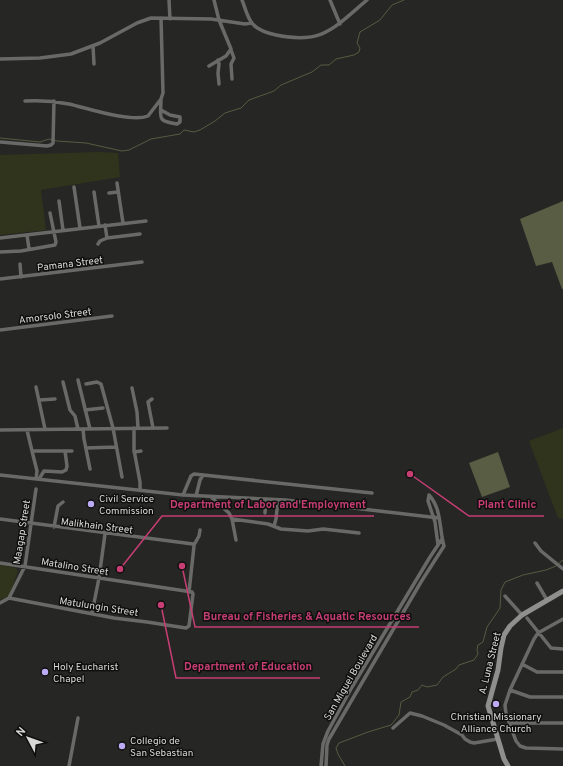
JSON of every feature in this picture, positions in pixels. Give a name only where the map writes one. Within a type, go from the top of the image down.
[{"type":"street","points":[[169,0],[170,19]]},
{"type":"street","points":[[214,0],[219,20],[231,47],[234,58],[231,64],[232,79]]},
{"type":"street","points":[[242,0],[252,23],[264,32],[290,38],[314,37],[328,31],[340,24],[368,0]]},
{"type":"street","points":[[330,0],[340,24]]},
{"type":"street","points":[[0,59],[63,56],[93,46],[143,20],[151,18],[219,20],[245,24],[252,23]]},
{"type":"street","points":[[160,18],[164,87],[161,99],[160,115],[166,122],[178,124],[180,122],[179,115],[170,115],[161,110]]},
{"type":"street","points":[[93,46],[94,64]]},
{"type":"street","points":[[209,66],[226,56],[231,50]]},
{"type":"street","points":[[218,60],[219,84]]},
{"type":"street","points":[[25,101],[54,101],[105,113],[130,117],[144,117],[148,116],[161,99]]},
{"type":"street","points":[[0,142],[50,146],[53,141],[54,101]]},
{"type":"street","points":[[117,183],[124,223]]},
{"type":"street","points":[[74,187],[80,228]]},
{"type":"street","points":[[94,192],[99,226]]},
{"type":"street","points":[[109,193],[118,192]]},
{"type":"street","points":[[59,201],[63,230]]},
{"type":"street","points":[[0,252],[55,245],[56,242],[50,213]]},
{"type":"street","points":[[0,238],[146,221]]},
{"type":"street","points":[[105,225],[107,238]]},
{"type":"street","points":[[98,244],[100,241],[107,238],[140,234]]},
{"type":"street","points":[[27,235],[29,249]]},
{"type":"street","name":"Pamana Street","points":[[0,279],[142,262]]},
{"type":"street","points":[[20,264],[21,277]]},
{"type":"street","name":"Amorsolo Street","points":[[0,330],[112,316]]},
{"type":"street","points":[[78,380],[90,429]]},
{"type":"street","points":[[63,382],[70,410],[75,416],[78,429]]},
{"type":"street","points":[[86,384],[97,382],[101,384],[113,428],[122,477]]},
{"type":"street","points":[[36,387],[45,429]]},
{"type":"street","points":[[132,388],[137,412],[138,428]]},
{"type":"street","points":[[40,400],[54,399]]},
{"type":"street","points":[[152,399],[148,402],[153,428]]},
{"type":"street","points":[[85,410],[103,408]]},
{"type":"street","points":[[134,428],[134,452],[140,482],[140,490]]},
{"type":"street","points":[[0,430],[167,428]]},
{"type":"street","points":[[83,429],[90,469]]},
{"type":"street","points":[[27,430],[37,471],[37,479]]},
{"type":"street","points":[[86,448],[116,447]]},
{"type":"street","points":[[32,451],[72,451]]},
{"type":"street","points":[[37,479],[44,470],[62,472],[66,470],[67,466],[64,451]]},
{"type":"street","points":[[134,452],[141,451]]},
{"type":"street","points":[[182,495],[191,476],[194,474],[372,493]]},
{"type":"street","points":[[0,475],[211,498],[278,500],[439,518]]},
{"type":"street","points":[[196,496],[200,480],[204,475]]},
{"type":"street","name":"Maagap Street","points":[[9,598],[24,566],[36,489]]},
{"type":"street","points":[[440,551],[428,501],[429,496],[434,500],[438,512],[442,539]]},
{"type":"street","points":[[211,498],[229,513],[232,519],[236,540]]},
{"type":"street","points":[[265,513],[266,499]]},
{"type":"street","points":[[274,526],[278,500]]},
{"type":"street","points":[[54,527],[58,506],[63,502]]},
{"type":"street","name":"Malikhain Street","points":[[0,519],[194,545]]},
{"type":"street","points":[[232,519],[255,522],[282,529],[308,531],[323,529],[359,533]]},
{"type":"street","points":[[191,593],[194,545],[199,536],[200,530]]},
{"type":"street","points":[[92,613],[106,534]]},
{"type":"street","name":"San Miguel Boulevard","points":[[321,766],[322,747],[326,736],[352,687],[442,539]]},
{"type":"street","name":"San Miguel Boulevard","points":[[326,766],[327,746],[329,739],[406,610],[421,582],[444,546],[442,539]]},
{"type":"street","points":[[535,544],[540,551],[562,568]]},
{"type":"street","name":"Matalino Street","points":[[0,563],[191,593]]},
{"type":"street","points":[[537,583],[547,600]]},
{"type":"street","name":"A. Luna Street","points":[[508,766],[504,759],[489,709],[504,635],[510,626],[525,617],[547,600],[563,591]]},
{"type":"street","name":"Matulungin Street","points":[[9,598],[42,606],[188,628],[191,593]]},
{"type":"street","points":[[505,596],[551,648],[563,649]]},
{"type":"street","points":[[0,603],[9,598]]},
{"type":"street","points":[[401,606],[406,610]]},
{"type":"street","points":[[563,619],[538,633],[529,647],[505,705],[506,714],[516,741],[520,746],[526,748],[563,749]]},
{"type":"street","points":[[522,664],[537,672],[563,672]]},
{"type":"street","points":[[352,687],[358,690]]},
{"type":"street","points":[[510,690],[530,697],[563,697]]},
{"type":"street","points":[[342,707],[346,709]]},
{"type":"street","points":[[393,728],[410,713],[444,725],[462,735],[470,742],[474,743],[498,739]]},
{"type":"street","points":[[69,766],[78,718]]},
{"type":"street","points":[[510,723],[563,723]]},
{"type":"green space","points":[[99,152],[118,153],[120,177],[41,190],[46,230],[0,235],[0,155]]},
{"type":"green space","points":[[563,201],[562,289],[552,262],[536,266],[520,219]]},
{"type":"green space","points":[[563,428],[563,519],[558,518],[529,441]]},
{"type":"green space","points":[[498,452],[510,487],[482,497],[469,463]]},
{"type":"green space","points":[[0,565],[16,568],[18,571],[9,596],[0,600]]},
{"type":"waterway","points":[[0,138],[40,142],[49,139],[86,143],[122,151],[129,150],[151,139],[180,134],[184,130],[194,132],[200,130],[225,113],[241,108],[249,100],[274,91],[281,85],[312,72],[321,65],[329,65],[336,59],[354,55],[359,52],[360,48],[357,43],[360,32],[380,20],[392,5],[404,0]]},
{"type":"waterway","points":[[558,564],[563,560]]},
{"type":"waterway","points":[[345,766],[336,748],[339,743],[391,725],[399,715],[401,702],[410,697],[412,692],[418,690],[422,685],[427,687],[437,685],[443,677],[456,669],[459,665],[474,660],[478,654],[478,645],[483,642],[487,627],[500,608],[501,590],[505,582],[523,575],[546,570],[556,566]]},
{"type":"place","name":"Plant Clinic","points":[[410,474]]},
{"type":"place","name":"Civil Service Commission","points":[[91,504]]},
{"type":"place","name":"Bureau of Fisheries & Aquatic Resources","points":[[182,566]]},
{"type":"place","name":"Department of Labor and Employment","points":[[120,569]]},
{"type":"place","name":"Department of Education","points":[[161,605]]},
{"type":"place","name":"Holy Eucharist Chapel","points":[[45,672]]},
{"type":"place","name":"Christian Missionary Alliance Church","points":[[496,704]]},
{"type":"place","name":"Collegio de San Sebastian","points":[[122,746]]}]
